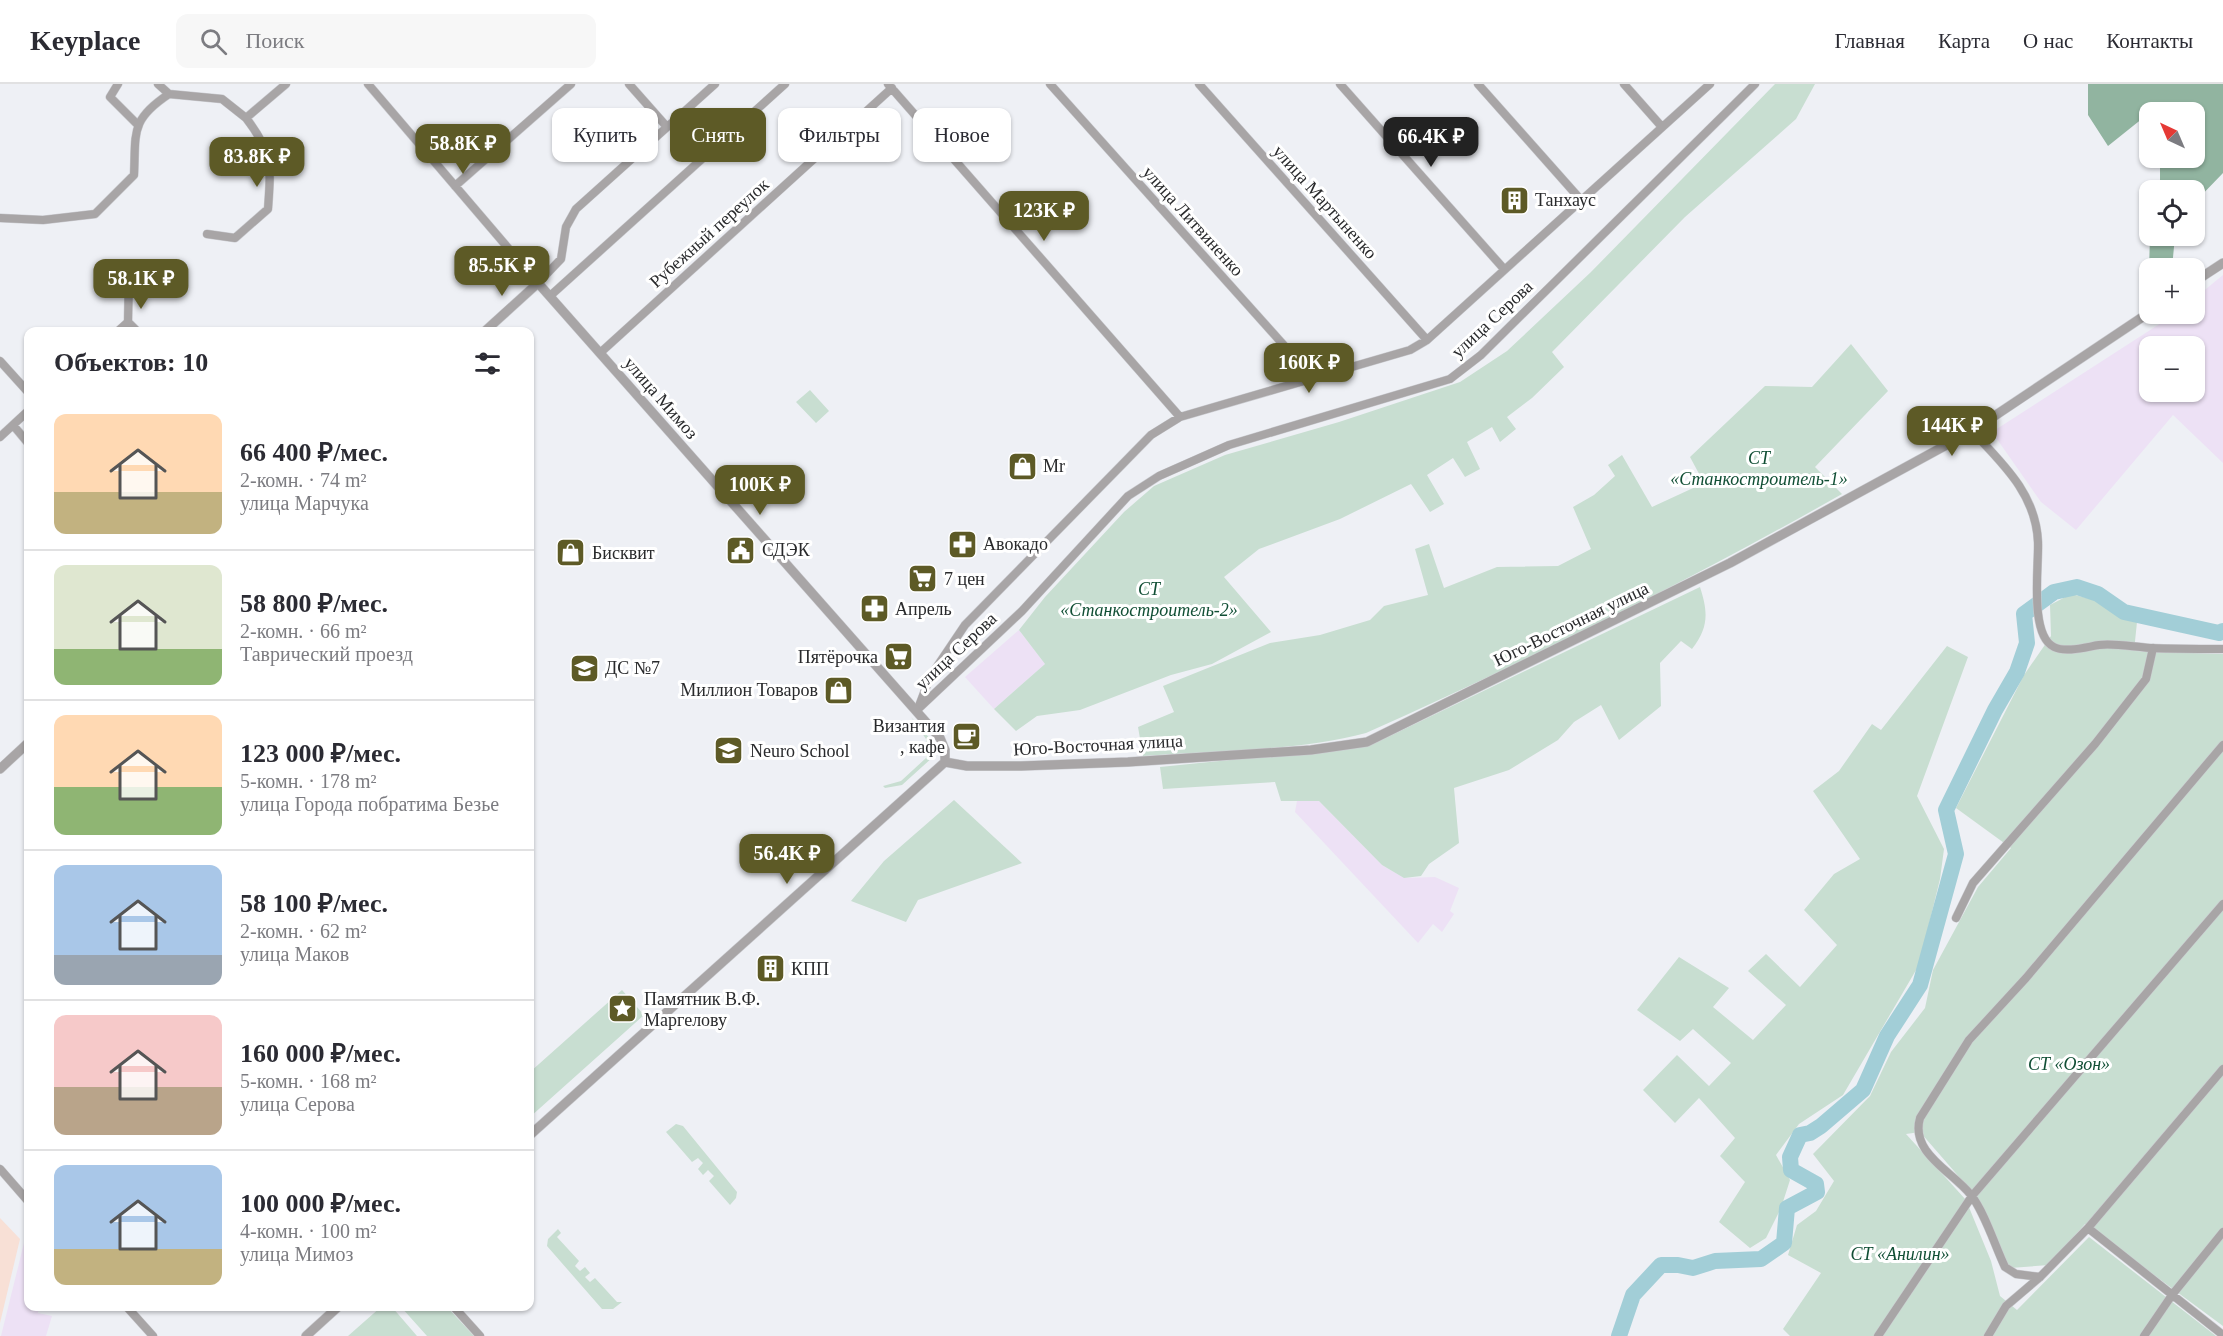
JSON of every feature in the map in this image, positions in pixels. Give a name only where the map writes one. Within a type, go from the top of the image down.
[{"type":"street","points":[[118,84],[110,97],[137,124]]},
{"type":"street","points":[[158,84],[169,94],[222,99],[246,118],[263,140],[268,153],[268,209],[234,237],[207,234]]},
{"type":"street","points":[[246,118],[286,84]]},
{"type":"street","name":"улица Мимоз","points":[[368,84],[538,283],[917,710],[940,738],[945,750],[945,762]]},
{"type":"street","points":[[455,186],[571,84]]},
{"type":"street","points":[[629,84],[668,127]]},
{"type":"street","points":[[490,327],[561,260],[566,227],[576,208],[715,84]]},
{"type":"street","points":[[550,296],[786,84]]},
{"type":"street","name":"улица Литвиненко","points":[[1050,84],[1314,379]]},
{"type":"street","name":"улица Мартыненко","points":[[1199,84],[1427,340]]},
{"type":"street","points":[[1340,84],[1504,269]]},
{"type":"street","points":[[1478,84],[1581,200]]},
{"type":"street","points":[[1624,84],[1662,127]]},
{"type":"street","name":"улица Серова","points":[[917,710],[930,677],[965,625],[1151,435],[1180,417],[1410,350],[1427,340],[1710,84]]},
{"type":"street","name":"улица Серова","points":[[917,710],[1022,611],[1128,495],[1159,476],[1229,446],[1450,379],[1481,356],[1755,84]]},
{"type":"street","points":[[890,86],[1180,417]]},
{"type":"street","name":"Рубежный переулок","points":[[600,353],[890,86]]},
{"type":"street","points":[[0,218],[43,220],[95,214],[134,175],[137,124],[153,104],[169,94]]},
{"type":"street","points":[[2205,275],[2223,263]]},
{"type":"street","points":[[129,273],[128,322],[133,327]]},
{"type":"street","name":"Юго-Восточная улица","points":[[945,762],[967,766],[1021,766],[1116,762],[1311,750],[1367,741],[1730,563],[1972,431],[2139,319]]},
{"type":"street","points":[[122,327],[128,322]]},
{"type":"street","points":[[0,361],[24,388]]},
{"type":"street","points":[[0,437],[24,415]]},
{"type":"street","points":[[13,425],[24,438]]},
{"type":"street","points":[[1972,431],[2016,478],[2031,505],[2038,539],[2038,612],[2041,631],[2048,643],[2056,649],[2104,645],[2223,649]]},
{"type":"street","points":[[1956,918],[1973,883],[2095,744],[2146,679],[2153,648]]},
{"type":"street","points":[[2040,1277],[2016,1274],[2005,1267],[1972,1196],[1921,1144],[1917,1129],[1920,1118],[1969,1040],[2026,978],[2223,745]]},
{"type":"street","points":[[0,769],[24,747]]},
{"type":"street","points":[[534,1131],[945,762]]},
{"type":"street","points":[[1878,1336],[1972,1196],[2223,904]]},
{"type":"street","points":[[1988,1336],[2006,1306],[2040,1277],[2088,1228],[2223,1070]]},
{"type":"street","points":[[0,1169],[24,1196]]},
{"type":"street","points":[[2088,1228],[2223,1335]]},
{"type":"street","points":[[2144,1336],[2172,1295],[2223,1232]]},
{"type":"street","points":[[130,1311],[153,1336]]},
{"type":"street","points":[[306,1336],[334,1311]]},
{"type":"street","points":[[458,1311],[480,1336]]},
{"type":"shaded area","points":[[2223,275],[2223,463],[2173,415],[2076,530],[2041,502],[1992,432],[2139,337],[2139,402],[2205,402],[2205,336],[2141,336],[2159,324],[2205,324],[2205,290]]},
{"type":"shaded area","points":[[1019,630],[1045,664],[994,709],[965,677]]},
{"type":"shaded area","points":[[1297,801],[1319,801],[1382,865],[1404,878],[1435,877],[1459,888],[1450,911],[1454,914],[1442,932],[1433,924],[1418,943],[1295,812]]},
{"type":"shaded area","points":[[0,1218],[20,1239],[0,1323]]},
{"type":"shaded area","points":[[24,1243],[24,1311],[38,1311],[38,1313],[52,1316],[46,1336],[1,1336]]},
{"type":"green space","name":"СТ «Станкостроитель-2»","points":[[1775,84],[1815,84],[1796,119],[1685,217],[1552,352],[1564,367],[1532,398],[1507,417],[1516,429],[1500,442],[1492,427],[1467,442],[1480,469],[1465,477],[1453,458],[1427,475],[1444,504],[1430,512],[1411,484],[1340,519],[1259,549],[1224,577],[1271,632],[1212,664],[1171,675],[1080,710],[1037,716],[1016,731],[994,709],[1045,664],[1019,630],[1045,597],[1124,512],[1154,486],[1225,455],[1339,422],[1460,382],[1507,351],[1591,272]]},
{"type":"green space","points":[[2088,84],[2223,84],[2223,173],[2205,192],[2205,180],[2160,180],[2160,168],[2205,168],[2205,102],[2139,102],[2139,121],[2108,146],[2088,115]]},
{"type":"green space","points":[[2150,246],[2174,246],[2173,258],[2149,258]]},
{"type":"green space","name":"СТ «Станкостроитель-1»","points":[[1851,344],[1888,391],[1815,467],[1842,494],[1607,619],[1487,678],[1366,733],[1285,747],[1143,756],[1138,727],[1174,712],[1163,686],[1270,643],[1320,635],[1370,620],[1384,606],[1428,595],[1415,549],[1429,544],[1444,588],[1497,567],[1558,566],[1591,549],[1573,507],[1594,495],[1615,476],[1608,465],[1622,455],[1652,507],[1704,483],[1690,457],[1765,386],[1812,387]]},
{"type":"green space","points":[[810,390],[829,411],[816,423],[796,402]]},
{"type":"green space","points":[[1700,587],[1705,604],[1702,634],[1692,649],[1681,641],[1660,663],[1661,706],[1619,740],[1601,705],[1574,722],[1558,740],[1509,770],[1454,788],[1459,843],[1429,864],[1421,876],[1404,878],[1382,865],[1319,801],[1281,801],[1275,782],[1163,789],[1160,767],[1288,754],[1305,755],[1369,746]]},
{"type":"green space","name":"СТ «Озон»","points":[[2071,594],[2095,600],[2137,622],[2134,651],[2223,654],[2223,1326],[2085,1224],[2049,1265],[2010,1268],[1999,1254],[1974,1194],[1920,1132],[1906,1134],[1966,1200],[1991,1261],[2000,1296],[2017,1310],[2089,1237],[2216,1336],[1790,1336],[1783,1329],[1821,1273],[1788,1255],[1797,1225],[1816,1211],[1834,1181],[1813,1154],[1870,1096],[1891,1052],[1925,1008],[1933,970],[1978,887],[2011,848],[1956,808],[2024,675],[2051,636],[2050,605]]},
{"type":"green space","points":[[1947,646],[1968,657],[1917,796],[1944,849],[1940,879],[1919,965],[1843,1095],[1799,1124],[1776,1155],[1790,1180],[1781,1208],[1766,1238],[1750,1248],[1719,1222],[1745,1182],[1720,1156],[1735,1138],[1699,1098],[1675,1123],[1643,1090],[1677,1055],[1709,1086],[1731,1063],[1693,1029],[1680,1041],[1637,1010],[1679,957],[1729,988],[1713,1007],[1753,1040],[1786,1005],[1748,971],[1766,954],[1800,987],[1837,945],[1804,910],[1834,874],[1860,859],[1813,791],[1839,771],[1872,724],[1881,730]]},
{"type":"green space","points":[[911,717],[932,741],[933,757],[902,785],[885,788],[883,786],[901,781],[926,758],[926,739]]},
{"type":"green space","points":[[954,800],[1022,863],[918,900],[906,922],[851,901],[884,861]]},
{"type":"green space","points":[[622,990],[644,1015],[534,1113],[534,1068]]},
{"type":"green space","points":[[676,1124],[683,1126],[737,1192],[736,1198],[730,1205],[709,1181],[714,1176],[708,1170],[703,1175],[698,1169],[703,1163],[698,1158],[692,1162],[666,1132]]},
{"type":"green space","points":[[558,1229],[561,1233],[557,1237],[579,1261],[575,1266],[580,1271],[585,1267],[590,1273],[585,1277],[590,1282],[595,1278],[617,1302],[622,1302],[613,1309],[602,1309],[547,1246],[548,1239]]},
{"type":"green space","points":[[376,1311],[395,1311],[417,1336],[348,1336]]},
{"type":"green space","points":[[405,1311],[451,1311],[474,1336],[427,1336]]},
{"type":"waterway","points":[[1619,1336],[1633,1295],[1661,1265],[1693,1268],[1715,1261],[1761,1259],[1784,1243],[1787,1208],[1817,1192],[1816,1184],[1791,1170],[1790,1157],[1800,1135],[1810,1133],[1821,1126],[1863,1090],[1887,1036],[1920,985],[1956,854],[1946,810],[1995,710],[2017,672],[2027,643],[2024,614],[2054,592],[2077,587],[2098,594],[2124,612],[2219,633],[2223,631]]},
{"type":"place","name":"Танхаус","points":[[1514,200]]},
{"type":"place","name":"Mr","points":[[1022,466]]},
{"type":"place","name":"Авокадо","points":[[962,544]]},
{"type":"place","name":"СДЭК","points":[[741,550]]},
{"type":"place","name":"Бисквит","points":[[571,553]]},
{"type":"place","name":"7 цен","points":[[923,579]]},
{"type":"place","name":"Апрель","points":[[874,609]]},
{"type":"place","name":"Пятёрочка","points":[[899,657]]},
{"type":"place","name":"ДС №7","points":[[584,668]]},
{"type":"place","name":"Миллион Товаров","points":[[839,690]]},
{"type":"place","name":"Византия , кафе","points":[[966,736]]},
{"type":"place","name":"Neuro School","points":[[729,751]]},
{"type":"place","name":"КПП","points":[[770,969]]},
{"type":"place","name":"Памятник В.Ф. Маргелову","points":[[623,1009]]},
{"type":"park label","name":"СТ «Анилин»","points":[[1900,1254]]}]
